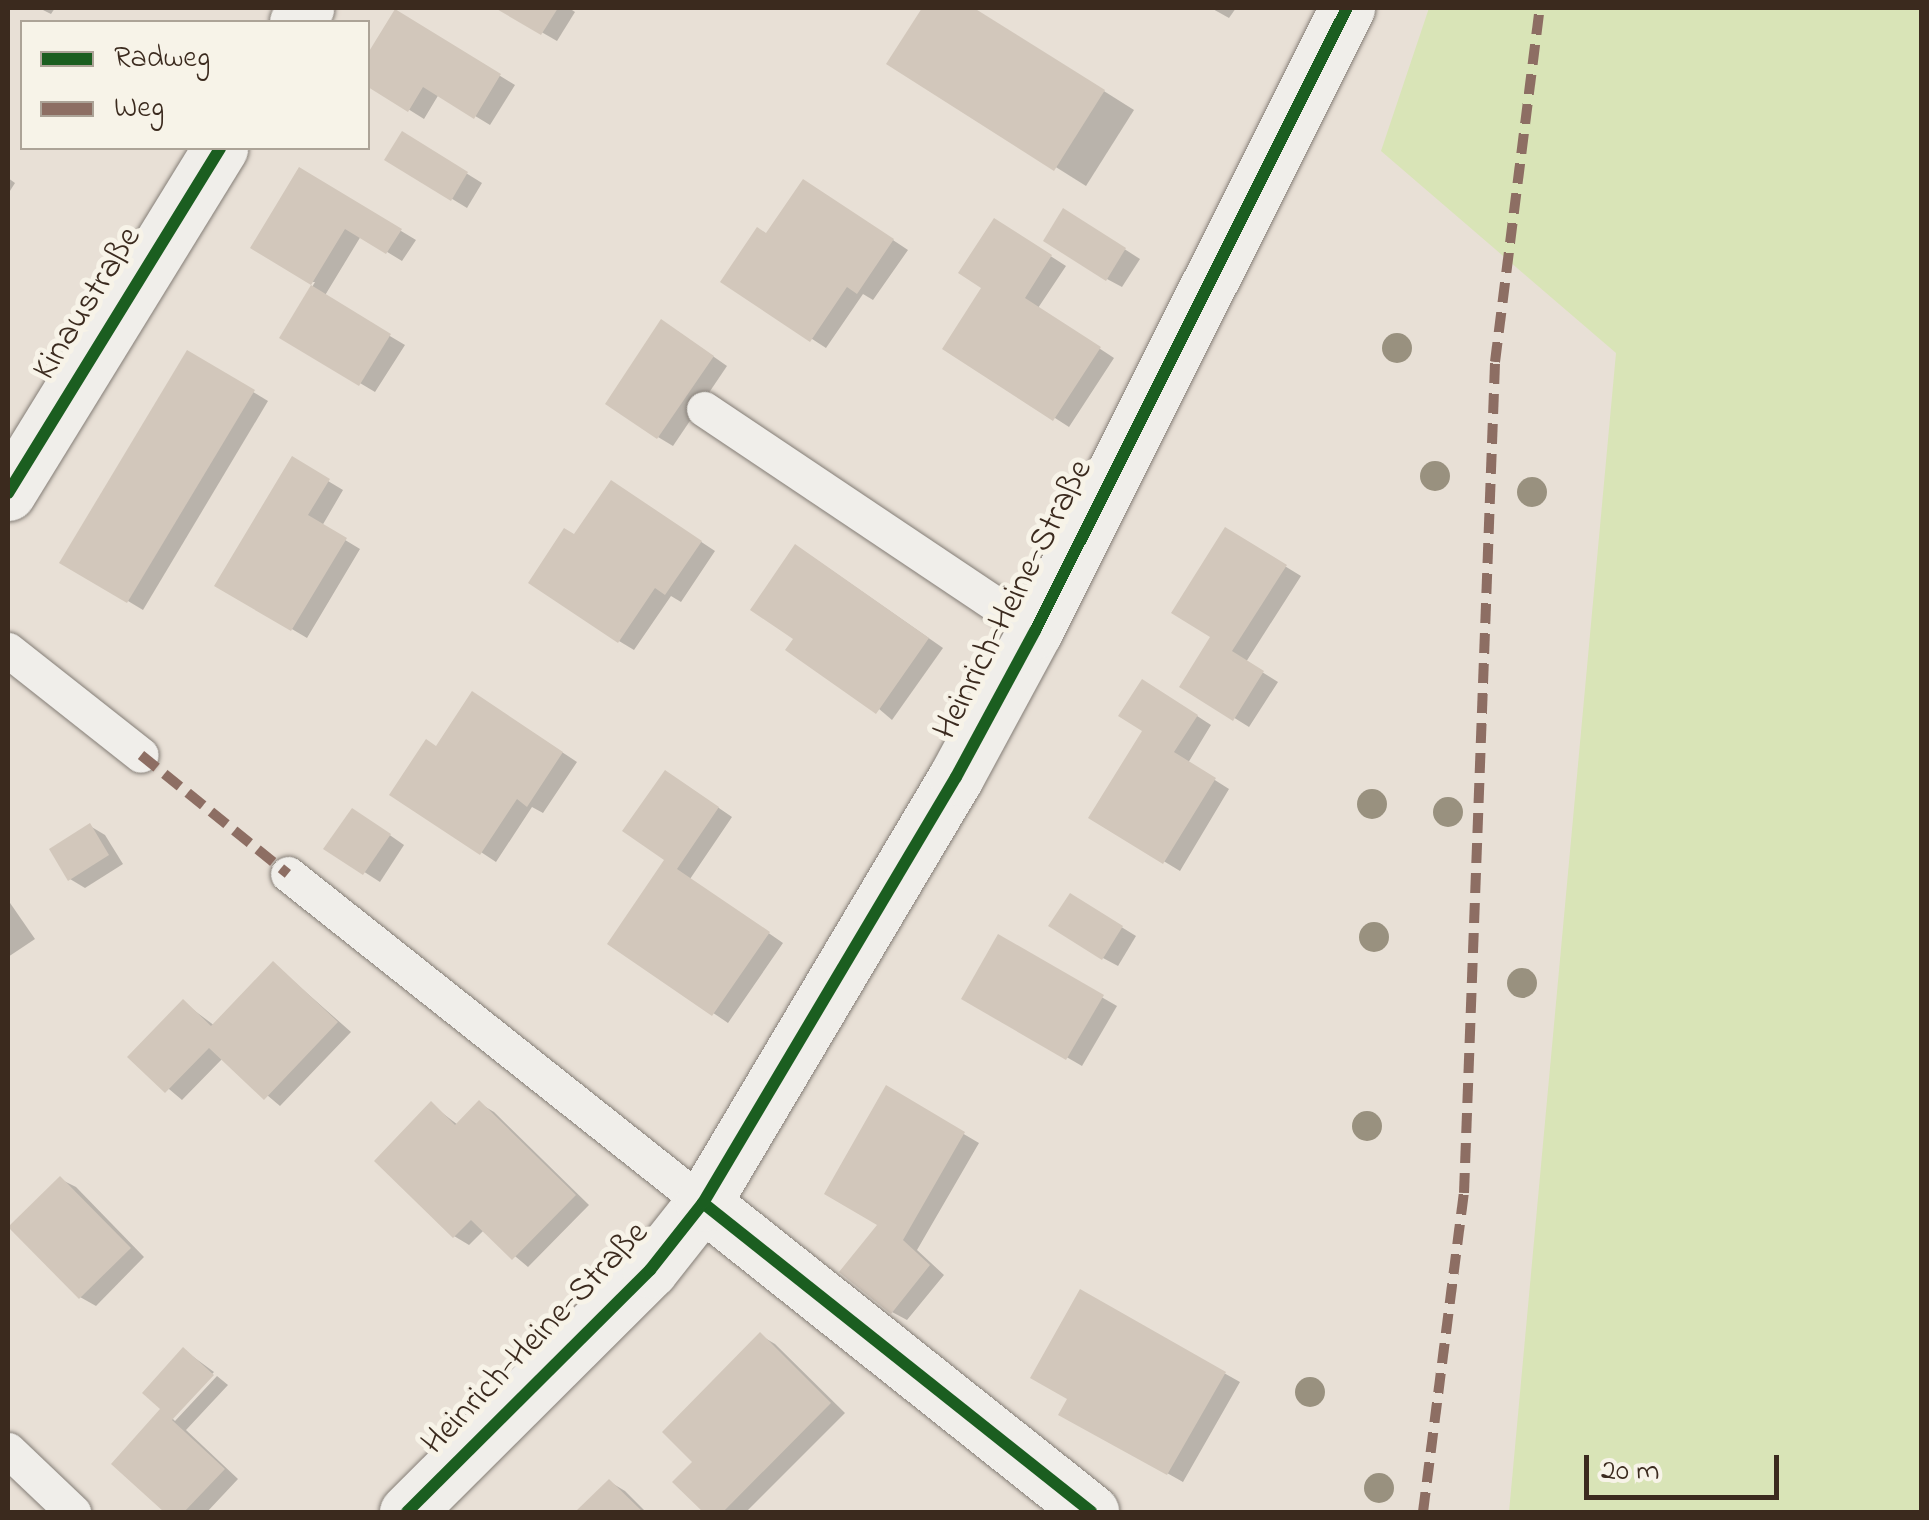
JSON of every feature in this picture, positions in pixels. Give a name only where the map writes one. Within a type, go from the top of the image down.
[{"type":"street","name":"Heinrich-Heine-Straße","points":[[407,1512],[650,1270],[704,1204],[956,776],[1035,631],[1347,8]]},
{"type":"street","name":"Kinaustraße","points":[[8,492],[219,150]]},
{"type":"street","points":[[704,1204],[1091,1512]]},
{"type":"lane","points":[[704,409],[1035,631]]},
{"type":"lane","points":[[8,650],[140,754]]},
{"type":"lane","points":[[288,874],[704,1204]]},
{"type":"lane","points":[[8,1450],[73,1512]]},
{"type":"green space","points":[[1429,8],[1921,8],[1921,1512],[1509,1512],[1616,353],[1381,151]]},
{"type":"building","points":[[495,8],[558,8],[541,35]]},
{"type":"building","points":[[922,8],[974,8],[1105,90],[1054,171],[886,64]]},
{"type":"building","points":[[395,9],[501,74],[474,119],[423,87],[408,112],[370,88],[370,50]]},
{"type":"building","points":[[402,131],[468,172],[451,201],[384,160]]},
{"type":"building","points":[[299,167],[402,229],[386,254],[345,229],[311,285],[250,248]]},
{"type":"building","points":[[803,179],[894,239],[857,294],[847,287],[810,342],[720,282],[757,227],[766,233]]},
{"type":"building","points":[[1063,208],[1126,248],[1106,281],[1043,241]]},
{"type":"building","points":[[994,218],[1052,255],[1025,298],[1101,347],[1053,421],[942,349],[981,288],[958,273]]},
{"type":"building","points":[[311,285],[391,334],[359,386],[279,338]]},
{"type":"building","points":[[661,319],[714,356],[657,439],[605,404]]},
{"type":"building","points":[[187,350],[255,390],[127,603],[59,563]]},
{"type":"building","points":[[292,456],[330,479],[308,515],[347,538],[291,631],[214,586]]},
{"type":"building","points":[[611,480],[702,541],[665,595],[655,588],[618,643],[528,583],[564,528],[574,534]]},
{"type":"building","points":[[1225,527],[1287,565],[1232,651],[1264,671],[1233,721],[1179,687],[1210,637],[1171,613]]},
{"type":"building","points":[[795,544],[929,638],[876,714],[785,650],[793,639],[750,610]]},
{"type":"building","points":[[1142,679],[1198,715],[1174,752],[1216,778],[1163,864],[1088,818],[1142,731],[1118,716]]},
{"type":"building","points":[[472,691],[563,752],[527,807],[517,799],[480,855],[389,795],[426,739],[436,746]]},
{"type":"building","points":[[665,770],[719,807],[677,869],[770,932],[712,1016],[607,944],[664,860],[622,831]]},
{"type":"building","points":[[352,808],[391,834],[363,875],[323,849]]},
{"type":"building","points":[[90,823],[109,855],[68,881],[49,849]]},
{"type":"building","points":[[1070,893],[1123,926],[1102,960],[1048,926]]},
{"type":"building","points":[[998,934],[1104,995],[1066,1060],[961,999]]},
{"type":"building","points":[[273,961],[338,1022],[264,1100],[209,1048],[165,1093],[127,1057],[183,999],[211,1026]]},
{"type":"building","points":[[886,1085],[965,1132],[903,1240],[930,1265],[891,1314],[839,1272],[877,1225],[824,1194]]},
{"type":"building","points":[[479,1100],[576,1195],[512,1260],[471,1220],[453,1238],[374,1161],[431,1101],[455,1125]]},
{"type":"building","points":[[60,1176],[131,1248],[79,1299],[8,1227]]},
{"type":"building","points":[[1080,1289],[1226,1372],[1167,1475],[1058,1415],[1067,1399],[1030,1378]]},
{"type":"building","points":[[760,1332],[831,1403],[723,1512],[703,1512],[672,1482],[692,1462],[662,1432]]},
{"type":"building","points":[[183,1347],[214,1375],[172,1420],[225,1469],[184,1512],[164,1512],[111,1464],[160,1409],[142,1393]]},
{"type":"building","points":[[609,1479],[643,1512],[575,1512]]},
{"type":"marked path","points":[[1423,1512],[1464,1193],[1495,362],[1540,8]]},
{"type":"marked path","points":[[141,755],[288,874]]},
{"type":"cycle path","points":[[407,1512],[650,1270],[703,1203],[956,777],[1035,631],[1347,8]]},
{"type":"cycle path","points":[[8,493],[219,150]]},
{"type":"cycle path","points":[[703,1203],[1091,1512]]}]
